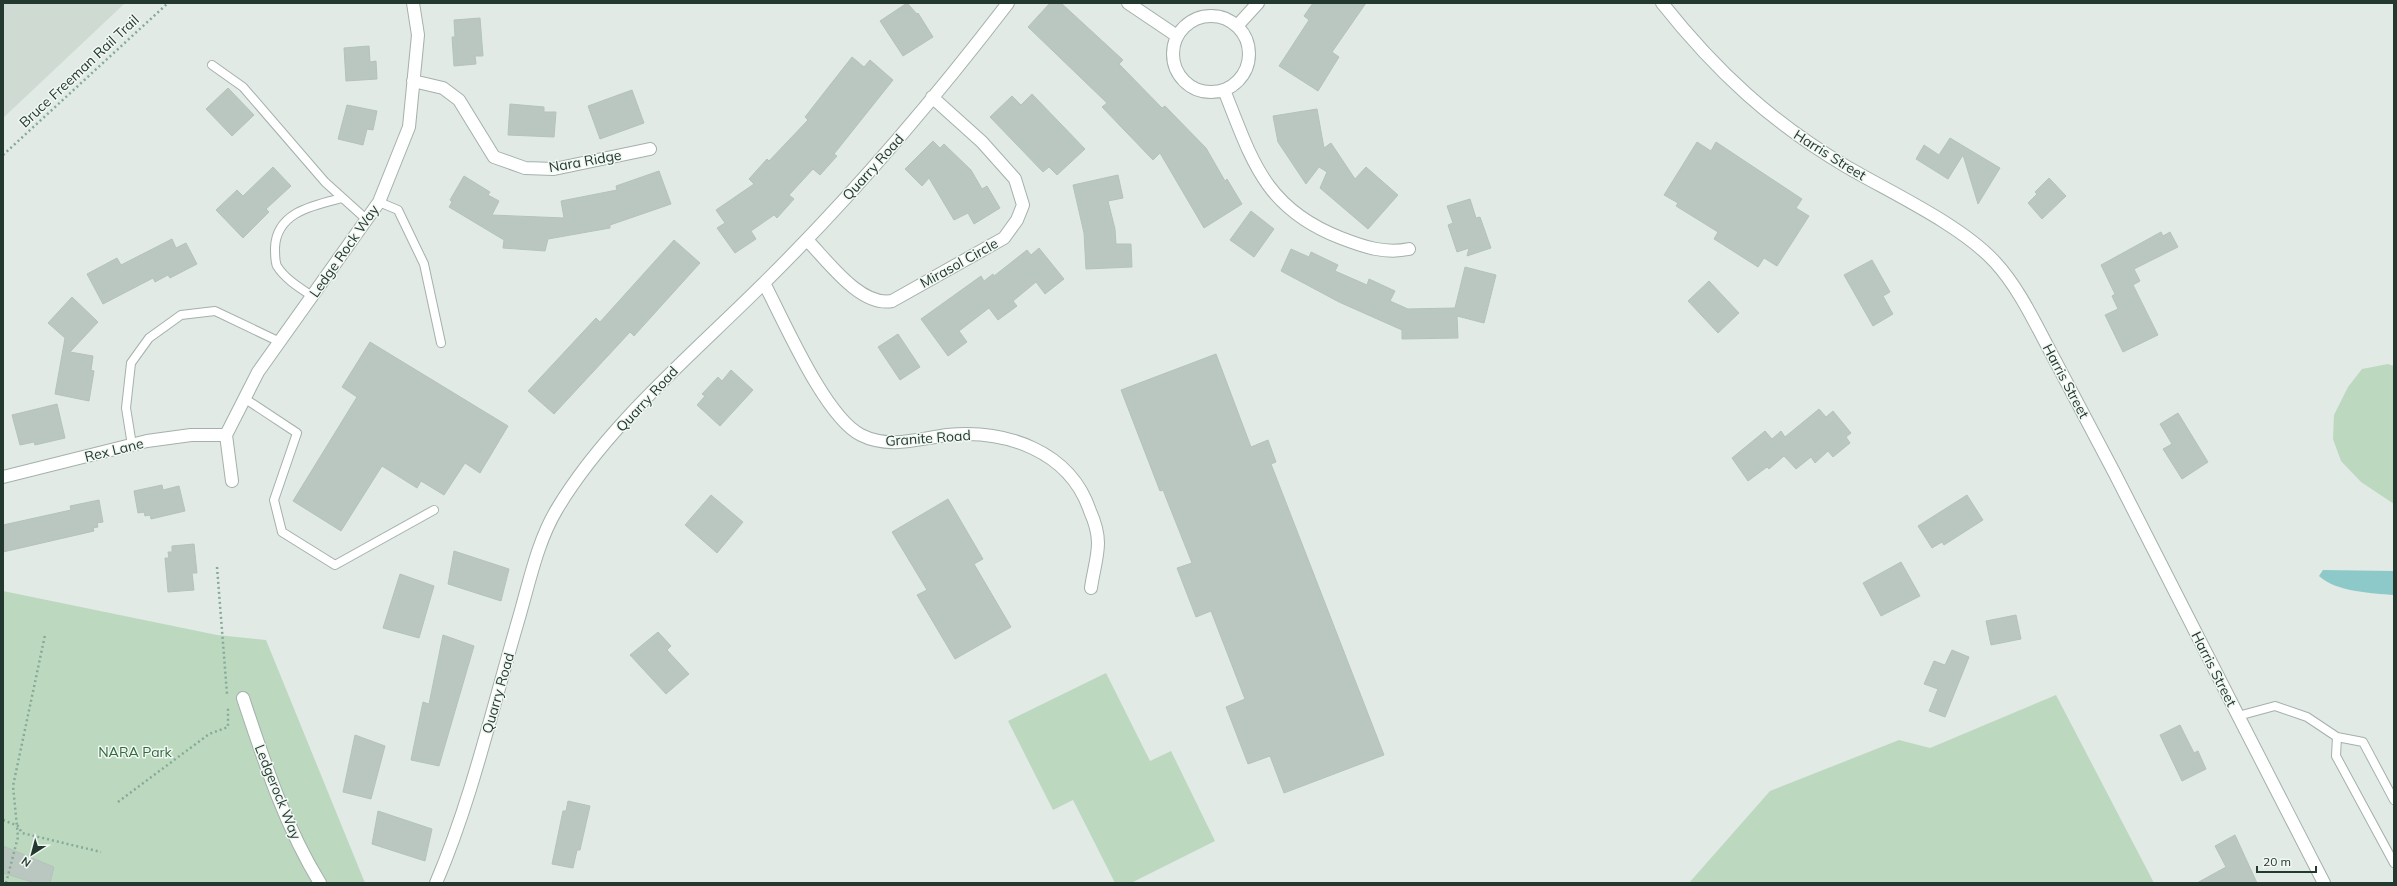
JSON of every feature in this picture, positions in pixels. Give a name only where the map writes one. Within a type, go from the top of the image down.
[{"type":"street","name":"Ledge Rock Way","points":[[226,434],[258,372],[379,202],[409,127],[418,35],[413,3]]},
{"type":"street","name":"Quarry Road","points":[[436,883],[449,853],[476,772],[540,548],[556,511],[578,476],[666,377],[807,240],[899,138],[1008,3]]},
{"type":"street","points":[[1128,3],[1177,36]]},
{"type":"street","points":[[1237,26],[1258,3]]},
{"type":"street","name":"Harris Street","points":[[1662,3],[1691,38],[1729,79],[1780,124],[1845,166],[1930,215],[1975,244],[1994,261],[2011,282],[2072,391],[2324,883]]},
{"type":"street","points":[[1208,16],[1224,18],[1237,26],[1248,44],[1249,58],[1241,78],[1224,90],[1201,90],[1182,78],[1174,58],[1177,36],[1194,20],[1208,16]]},
{"type":"street","name":"Nara Ridge","points":[[413,81],[443,88],[459,100],[494,157],[525,168],[554,169],[650,149]]},
{"type":"street","points":[[1224,90],[1254,163],[1264,180],[1289,210],[1322,231],[1358,245],[1388,251],[1409,249]]},
{"type":"street","name":"Mirasol Circle","points":[[807,240],[858,291],[873,300],[885,302],[892,301],[1004,238],[1017,220],[1023,205],[1015,179],[982,142],[932,97]]},
{"type":"street","name":"Granite Road","points":[[764,283],[816,382],[840,418],[860,434],[883,442],[923,441],[947,435],[984,435],[1023,442],[1057,462],[1085,495],[1093,518],[1098,542],[1091,588]]},
{"type":"street","points":[[226,434],[232,481]]},
{"type":"street","name":"Rex Lane","points":[[3,477],[132,445],[191,435],[226,434]]},
{"type":"street","name":"Ledgerock Way","points":[[243,698],[278,798],[306,860],[320,883]]},
{"type":"lane","points":[[212,65],[243,86],[325,182],[366,219]]},
{"type":"lane","points":[[312,296],[286,277],[276,266],[275,242],[283,226],[294,214],[304,208],[342,198]]},
{"type":"lane","points":[[379,202],[398,210],[424,264],[441,343]]},
{"type":"lane","points":[[132,445],[126,408],[130,363],[149,338],[181,315],[215,311],[280,342]]},
{"type":"lane","points":[[244,398],[297,433],[274,500],[282,532],[336,565],[434,510]]},
{"type":"lane","points":[[2238,716],[2275,706],[2307,717],[2338,737],[2363,742],[2394,800]]},
{"type":"lane","points":[[2338,737],[2336,756],[2394,863]]},
{"type":"path","name":"Bruce Freeman Rail Trail","points":[[3,155],[168,3]]},
{"type":"path","points":[[118,802],[209,734],[228,727],[217,567]]},
{"type":"path","points":[[6,883],[18,836],[13,786],[46,635]]},
{"type":"path","points":[[3,820],[18,826],[22,833],[101,852]]},
{"type":"shaded area","points":[[3,3],[125,3],[3,118]]},
{"type":"green space","points":[[2388,364],[2394,366],[2394,504],[2361,482],[2341,461],[2333,439],[2334,415],[2348,387],[2362,369]]},
{"type":"green space","name":"NARA Park","points":[[3,591],[217,635],[266,640],[365,883],[3,883]]},
{"type":"green space","points":[[1106,673],[1150,761],[1171,751],[1215,841],[1131,883],[1115,883],[1073,800],[1053,810],[1008,721]]},
{"type":"green space","points":[[2056,695],[2154,883],[1689,883],[1770,791],[1899,740],[1930,748]]},
{"type":"water","points":[[2323,570],[2394,571],[2394,595],[2344,589],[2326,581],[2319,576]]},
{"type":"building","points":[[907,3],[917,14],[918,13],[933,37],[903,56],[880,21]]},
{"type":"building","points":[[1050,3],[1061,3],[1123,60],[1119,64],[1162,108],[1165,106],[1206,148],[1225,181],[1227,179],[1242,204],[1204,228],[1160,153],[1153,160],[1102,107],[1107,103],[1028,27]]},
{"type":"building","points":[[1313,3],[1366,3],[1332,52],[1339,57],[1318,91],[1279,66],[1309,20],[1304,16]]},
{"type":"building","points":[[480,18],[483,56],[475,56],[476,64],[454,66],[452,37],[455,37],[454,20]]},
{"type":"building","points":[[369,46],[370,62],[376,61],[377,79],[346,81],[344,48]]},
{"type":"building","points":[[852,57],[864,67],[870,60],[893,80],[834,154],[837,156],[820,175],[813,169],[789,195],[794,199],[777,218],[774,215],[751,231],[756,239],[735,253],[717,228],[725,223],[716,210],[754,184],[749,179],[767,159],[769,161],[808,120],[805,117]]},
{"type":"building","points":[[228,88],[254,115],[232,136],[206,109]]},
{"type":"building","points":[[632,90],[644,123],[600,139],[588,106]]},
{"type":"building","points":[[1032,94],[1085,149],[1057,175],[1049,167],[1043,172],[990,117],[1012,96],[1021,105]]},
{"type":"building","points":[[510,104],[544,107],[544,112],[556,112],[554,137],[508,135]]},
{"type":"building","points":[[347,105],[377,111],[373,130],[367,129],[363,145],[338,139]]},
{"type":"building","points":[[1317,109],[1324,148],[1331,143],[1355,179],[1366,167],[1398,195],[1368,229],[1320,188],[1327,172],[1319,167],[1306,184],[1278,142],[1273,116]]},
{"type":"building","points":[[1950,138],[2000,168],[1978,204],[1963,155],[1948,179],[1916,159],[1924,145],[1939,155]]},
{"type":"building","points":[[933,141],[940,148],[944,144],[971,170],[982,189],[987,186],[1000,208],[974,224],[968,213],[954,220],[929,178],[922,186],[905,169]]},
{"type":"building","points":[[1697,142],[1711,151],[1716,142],[1802,199],[1796,208],[1809,216],[1777,266],[1764,258],[1758,267],[1714,239],[1718,232],[1676,206],[1678,203],[1664,195]]},
{"type":"building","points":[[273,167],[291,186],[266,209],[269,212],[243,238],[216,210],[237,190],[243,196]]},
{"type":"building","points":[[659,171],[671,204],[610,225],[610,228],[548,239],[545,251],[503,248],[504,240],[449,207],[452,202],[450,200],[464,176],[490,192],[488,195],[499,201],[492,215],[564,218],[561,201],[617,190],[616,186]]},
{"type":"building","points":[[1118,175],[1123,198],[1108,201],[1115,229],[1116,244],[1131,244],[1132,267],[1086,269],[1084,233],[1073,185]]},
{"type":"building","points":[[2049,178],[2066,196],[2042,219],[2028,203],[2037,194],[2035,192]]},
{"type":"building","points":[[1470,199],[1476,218],[1480,217],[1491,248],[1467,256],[1469,248],[1457,252],[1448,225],[1453,223],[1447,206]]},
{"type":"building","points":[[1251,211],[1274,229],[1254,257],[1230,240]]},
{"type":"building","points":[[2161,232],[2163,236],[2170,232],[2178,247],[2134,269],[2140,281],[2133,285],[2158,335],[2123,352],[2105,315],[2118,309],[2112,296],[2115,294],[2101,265]]},
{"type":"building","points":[[172,239],[176,248],[186,243],[197,264],[170,278],[168,275],[155,282],[153,278],[103,304],[87,274],[117,258],[121,265]]},
{"type":"building","points":[[674,240],[700,263],[634,336],[630,332],[554,414],[528,391],[596,318],[600,322]]},
{"type":"building","points":[[1039,248],[1064,279],[1045,294],[1036,282],[1013,301],[1017,306],[998,320],[989,308],[959,331],[967,342],[948,356],[921,319],[981,276],[984,281],[993,274],[994,276],[1027,250],[1031,255]]},
{"type":"building","points":[[1291,249],[1309,257],[1311,252],[1338,265],[1335,271],[1367,285],[1369,279],[1395,291],[1390,301],[1408,309],[1455,308],[1465,267],[1496,275],[1484,323],[1457,316],[1458,338],[1402,339],[1402,330],[1339,302],[1281,271]]},
{"type":"building","points":[[1872,260],[1890,292],[1883,296],[1893,314],[1873,326],[1844,275]]},
{"type":"building","points":[[1709,281],[1739,313],[1718,333],[1688,301]]},
{"type":"building","points":[[72,297],[98,322],[70,352],[93,356],[91,370],[94,371],[89,401],[55,394],[65,338],[48,323]]},
{"type":"building","points":[[898,334],[920,367],[900,380],[878,347]]},
{"type":"building","points":[[370,342],[508,426],[480,473],[465,463],[444,495],[421,481],[417,488],[382,466],[341,531],[293,501],[357,397],[342,387]]},
{"type":"building","points":[[1216,354],[1251,447],[1268,440],[1276,462],[1271,464],[1384,755],[1284,793],[1270,756],[1248,764],[1226,707],[1245,699],[1211,611],[1196,617],[1177,568],[1192,563],[1163,490],[1160,491],[1121,390]]},
{"type":"building","points":[[731,370],[753,390],[720,426],[697,405],[705,396],[702,394],[718,377],[722,381]]},
{"type":"building","points":[[57,404],[65,438],[35,445],[34,442],[20,445],[12,415]]},
{"type":"building","points":[[1819,409],[1826,417],[1833,411],[1851,433],[1846,437],[1850,443],[1833,457],[1828,451],[1815,463],[1811,457],[1796,469],[1784,456],[1769,469],[1767,467],[1748,481],[1732,458],[1765,431],[1772,439],[1781,431],[1785,437]]},
{"type":"building","points":[[2178,413],[2208,462],[2182,479],[2163,449],[2172,444],[2160,424]]},
{"type":"building","points":[[162,485],[163,490],[179,486],[185,511],[151,519],[150,515],[145,516],[144,512],[138,513],[134,491]]},
{"type":"building","points":[[711,495],[743,522],[717,553],[685,525]]},
{"type":"building","points":[[1967,495],[1983,520],[1944,545],[1942,542],[1932,548],[1918,526]]},
{"type":"building","points":[[948,499],[983,559],[974,564],[1011,627],[955,659],[917,595],[927,590],[892,532]]},
{"type":"building","points":[[99,500],[103,522],[97,523],[98,527],[93,528],[94,531],[3,552],[3,525],[71,510],[70,506]]},
{"type":"building","points":[[194,544],[197,573],[192,573],[194,590],[168,592],[165,558],[169,558],[168,552],[172,552],[172,546]]},
{"type":"building","points":[[454,551],[509,569],[501,601],[448,584]]},
{"type":"building","points":[[1901,562],[1920,596],[1881,616],[1863,583]]},
{"type":"building","points":[[400,574],[434,586],[419,638],[383,628]]},
{"type":"building","points":[[2016,615],[2021,639],[1991,645],[1986,621]]},
{"type":"building","points":[[658,632],[671,646],[667,650],[689,674],[666,694],[630,655]]},
{"type":"building","points":[[443,635],[474,646],[439,766],[411,760],[423,702],[429,704]]},
{"type":"building","points":[[1952,650],[1969,657],[1945,717],[1929,711],[1938,689],[1924,684],[1934,661],[1945,665]]},
{"type":"building","points":[[2180,725],[2194,753],[2198,751],[2206,769],[2182,781],[2160,735]]},
{"type":"building","points":[[355,735],[385,746],[371,799],[343,792]]},
{"type":"building","points":[[568,801],[590,806],[580,850],[577,850],[573,868],[552,864],[563,811],[566,811]]},
{"type":"building","points":[[378,811],[432,829],[425,861],[372,844]]},
{"type":"building","points":[[2235,835],[2257,883],[2197,883],[2226,867],[2215,846]]},
{"type":"building","points":[[3,846],[54,867],[50,883],[35,883],[3,873]]}]
